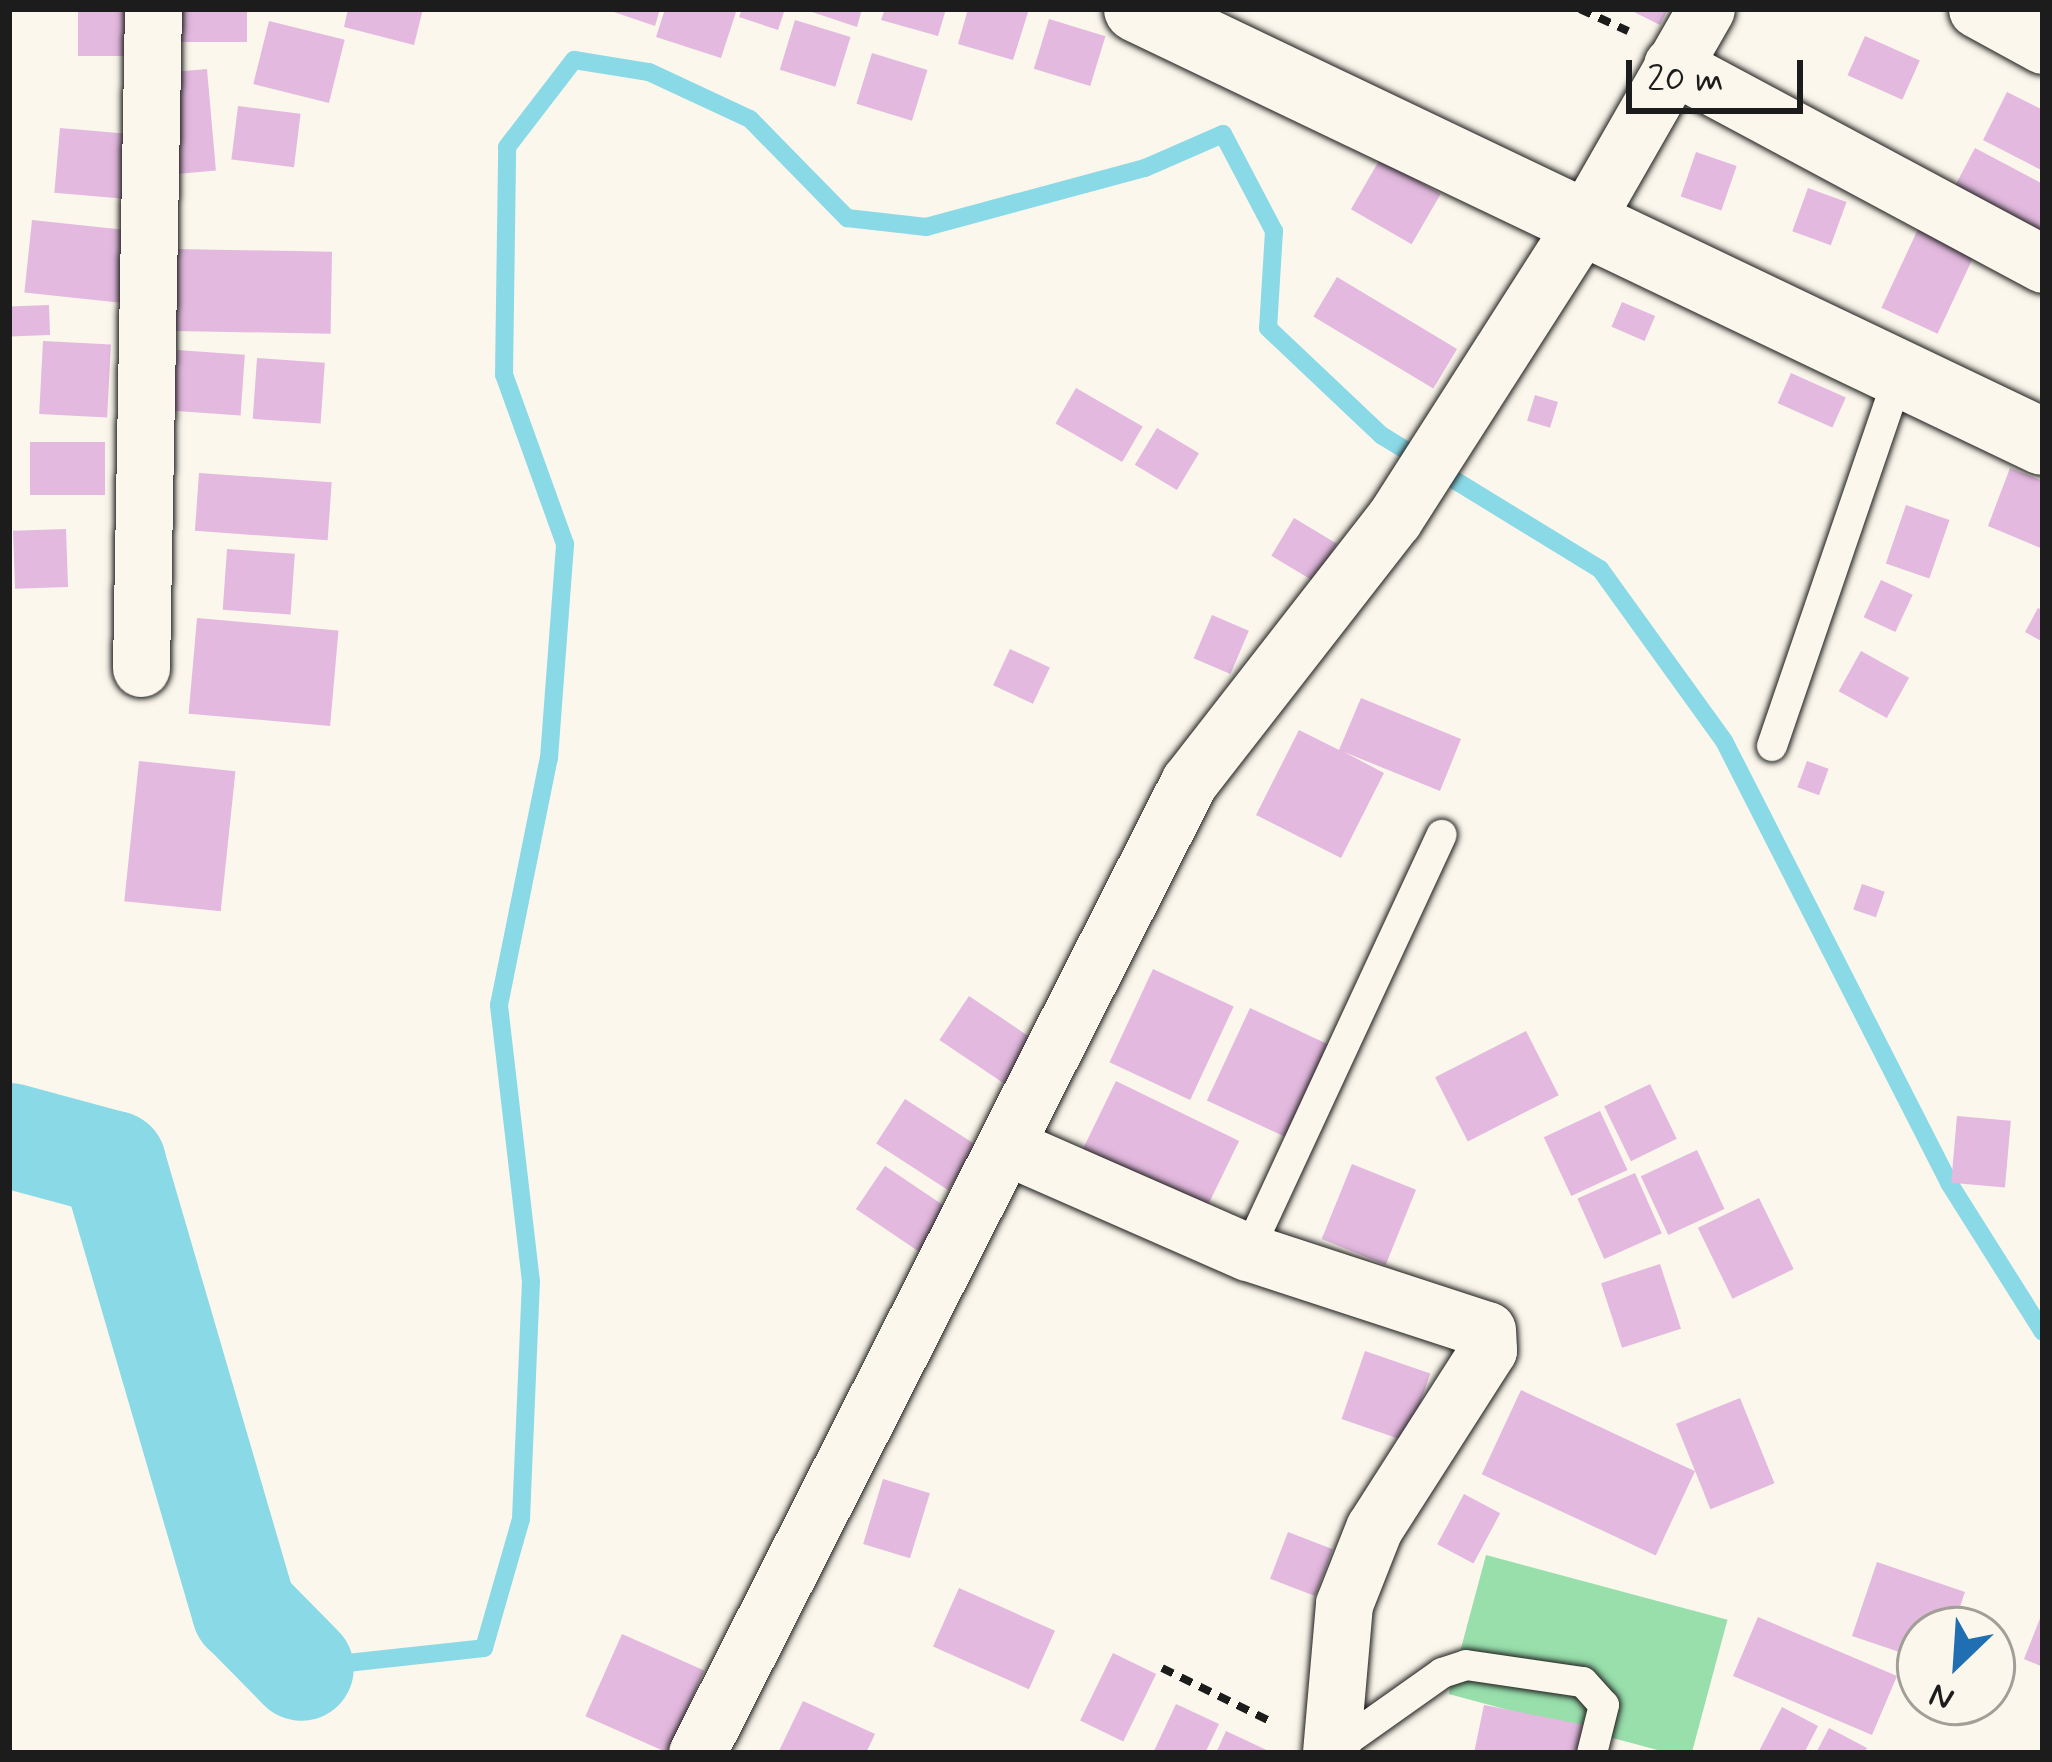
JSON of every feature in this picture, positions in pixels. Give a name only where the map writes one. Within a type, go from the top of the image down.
[{"type":"street","points":[[141,668],[153,9]]},
{"type":"street","points":[[1137,9],[2043,442]]},
{"type":"street","points":[[697,1753],[1189,782],[1394,519],[1448,427],[1584,222],[1706,9]]},
{"type":"street","points":[[1977,9],[2043,45]]},
{"type":"street","points":[[1672,64],[2043,265]]},
{"type":"street","points":[[1006,1146],[1248,1252],[1487,1330],[1488,1350],[1374,1528],[1352,1582],[1332,1752]]},
{"type":"lane","points":[[1772,746],[1900,374]]},
{"type":"lane","points":[[1248,1252],[1442,835]]},
{"type":"lane","points":[[1332,1752],[1442,1673],[1466,1665],[1583,1682],[1604,1705],[1592,1753]]},
{"type":"path","points":[[1162,1668],[1332,1752]]},
{"type":"green space","points":[[1486,1555],[1727,1620],[1692,1753],[1669,1753],[1449,1694]]},
{"type":"building","points":[[78,9],[131,9],[131,56],[78,56]]},
{"type":"building","points":[[174,9],[247,9],[247,42],[174,42]]},
{"type":"building","points":[[348,9],[423,9],[414,45],[344,27]]},
{"type":"building","points":[[605,9],[660,9],[655,26]]},
{"type":"building","points":[[665,9],[737,9],[721,58],[656,37]]},
{"type":"building","points":[[742,9],[785,9],[778,30],[739,17]]},
{"type":"building","points":[[803,9],[862,9],[857,27]]},
{"type":"building","points":[[885,9],[946,9],[938,36],[881,20]]},
{"type":"building","points":[[968,9],[1029,9],[1013,60],[958,44]]},
{"type":"building","points":[[1628,9],[1668,9],[1660,25]]},
{"type":"building","points":[[1049,19],[1105,36],[1090,86],[1034,69]]},
{"type":"building","points":[[795,20],[850,37],[835,87],[780,70]]},
{"type":"building","points":[[269,21],[345,40],[329,103],[253,84]]},
{"type":"building","points":[[1865,36],[1920,60],[1902,100],[1848,75]]},
{"type":"building","points":[[872,53],[927,70],[912,121],[857,104]]},
{"type":"building","points":[[207,69],[216,171],[172,174],[163,73]]},
{"type":"building","points":[[2007,92],[2043,110],[2043,171],[1983,140]]},
{"type":"building","points":[[238,106],[301,114],[294,167],[231,160]]},
{"type":"building","points":[[60,128],[133,134],[127,199],[54,193]]},
{"type":"building","points":[[1975,148],[2043,184],[2043,250],[1947,201]]},
{"type":"building","points":[[1696,152],[1737,166],[1721,210],[1681,196]]},
{"type":"building","points":[[1380,159],[1441,194],[1412,244],[1351,209]]},
{"type":"building","points":[[1808,188],[1847,202],[1831,245],[1792,231]]},
{"type":"building","points":[[32,220],[128,230],[121,303],[24,293]]},
{"type":"building","points":[[1919,227],[1975,253],[1938,334],[1881,308]]},
{"type":"building","points":[[176,249],[332,252],[331,334],[175,331]]},
{"type":"building","points":[[1337,277],[1457,349],[1433,389],[1313,316]]},
{"type":"building","points":[[1622,302],[1655,316],[1645,341],[1611,327]]},
{"type":"building","points":[[49,305],[50,335],[10,336],[9,306]]},
{"type":"building","points":[[43,341],[111,345],[107,417],[39,414]]},
{"type":"building","points":[[177,350],[245,355],[241,416],[173,411]]},
{"type":"building","points":[[257,358],[325,363],[321,424],[253,419]]},
{"type":"building","points":[[1791,373],[1846,397],[1832,428],[1778,403]]},
{"type":"building","points":[[1076,388],[1143,426],[1122,462],[1056,424]]},
{"type":"building","points":[[1535,395],[1558,402],[1550,428],[1527,421]]},
{"type":"building","points":[[1157,428],[1199,453],[1177,490],[1135,465]]},
{"type":"building","points":[[30,442],[105,442],[105,495],[30,495]]},
{"type":"building","points":[[2010,468],[2043,481],[2043,549],[1988,526]]},
{"type":"building","points":[[199,473],[332,482],[328,540],[195,531]]},
{"type":"building","points":[[1906,505],[1949,520],[1929,579],[1886,564]]},
{"type":"building","points":[[1294,518],[1337,544],[1314,581],[1271,556]]},
{"type":"building","points":[[66,529],[68,587],[15,589],[13,531]]},
{"type":"building","points":[[227,549],[295,554],[291,615],[223,610]]},
{"type":"building","points":[[1881,580],[1913,595],[1895,632],[1864,617]]},
{"type":"building","points":[[2038,608],[2043,611],[2043,642],[2025,632]]},
{"type":"building","points":[[1212,615],[1249,631],[1230,674],[1194,658]]},
{"type":"building","points":[[197,618],[338,630],[330,726],[189,714]]},
{"type":"building","points":[[1010,649],[1050,668],[1033,704],[993,685]]},
{"type":"building","points":[[1861,651],[1909,678],[1887,718],[1839,691]]},
{"type":"building","points":[[1361,698],[1461,739],[1440,791],[1344,752],[1384,773],[1341,858],[1256,815],[1299,730],[1339,750]]},
{"type":"building","points":[[139,761],[235,771],[221,911],[124,901]]},
{"type":"building","points":[[1807,761],[1829,769],[1819,795],[1797,787]]},
{"type":"building","points":[[1862,884],[1885,892],[1876,917],[1853,910]]},
{"type":"building","points":[[1153,969],[1234,1007],[1190,1100],[1109,1062]]},
{"type":"building","points":[[969,996],[1041,1045],[1011,1089],[939,1040]]},
{"type":"building","points":[[1250,1008],[1332,1046],[1288,1138],[1207,1100]]},
{"type":"building","points":[[1526,1031],[1559,1095],[1468,1141],[1435,1077]]},
{"type":"building","points":[[1116,1081],[1239,1141],[1202,1217],[1079,1157]]},
{"type":"building","points":[[1650,1084],[1677,1139],[1631,1161],[1604,1106]]},
{"type":"building","points":[[905,1099],[977,1146],[948,1190],[876,1143]]},
{"type":"building","points":[[1600,1111],[1627,1170],[1571,1196],[1544,1137]]},
{"type":"building","points":[[1957,1116],[2011,1121],[2005,1187],[1951,1183]]},
{"type":"building","points":[[1697,1150],[1724,1209],[1668,1235],[1641,1176]]},
{"type":"building","points":[[1352,1164],[1416,1190],[1386,1265],[1322,1239]]},
{"type":"building","points":[[885,1166],[956,1214],[927,1257],[856,1209]]},
{"type":"building","points":[[1635,1173],[1662,1233],[1604,1259],[1577,1199]]},
{"type":"building","points":[[1759,1198],[1794,1269],[1733,1299],[1698,1228]]},
{"type":"building","points":[[1660,1264],[1681,1329],[1622,1348],[1601,1283]]},
{"type":"building","points":[[1365,1351],[1430,1373],[1407,1442],[1342,1419]]},
{"type":"building","points":[[1521,1390],[1695,1471],[1656,1555],[1482,1474]]},
{"type":"building","points":[[1740,1398],[1774,1483],[1710,1509],[1676,1424]]},
{"type":"building","points":[[883,1479],[930,1493],[910,1558],[863,1544]]},
{"type":"building","points":[[1464,1494],[1500,1513],[1473,1564],[1437,1544]]},
{"type":"building","points":[[1288,1532],[1333,1549],[1315,1596],[1270,1579]]},
{"type":"building","points":[[1877,1562],[1965,1592],[1960,1606],[1896,1606],[1896,1651],[1852,1636]]},
{"type":"building","points":[[959,1588],[1055,1631],[1029,1689],[933,1646]]},
{"type":"building","points":[[2043,1611],[2043,1667],[2024,1659]]},
{"type":"building","points":[[1758,1617],[1896,1676],[1872,1735],[1733,1676]]},
{"type":"building","points":[[622,1634],[704,1671],[668,1753],[585,1716]]},
{"type":"building","points":[[1113,1653],[1156,1674],[1123,1741],[1080,1720]]},
{"type":"building","points":[[803,1701],[875,1734],[866,1753],[778,1753]]},
{"type":"building","points":[[1176,1704],[1219,1724],[1205,1753],[1153,1753]]},
{"type":"building","points":[[1484,1705],[1585,1725],[1579,1753],[1474,1753]]},
{"type":"building","points":[[1782,1707],[1818,1726],[1804,1753],[1758,1753]]},
{"type":"building","points":[[1829,1728],[1867,1748],[1864,1753],[1816,1753]]},
{"type":"building","points":[[1226,1731],[1273,1753],[1216,1753]]},
{"type":"waterway","points":[[301,1668],[484,1648],[521,1519],[531,1282],[499,1005],[549,758],[565,544],[504,375],[507,147],[574,60],[649,72],[750,119],[847,218],[926,227],[1145,168],[1223,134],[1274,231],[1268,328],[1381,435],[1600,569],[1724,741],[1949,1183],[2043,1332]]},
{"type":"waterway","points":[[9,1135],[113,1163],[244,1610],[301,1668]]}]
